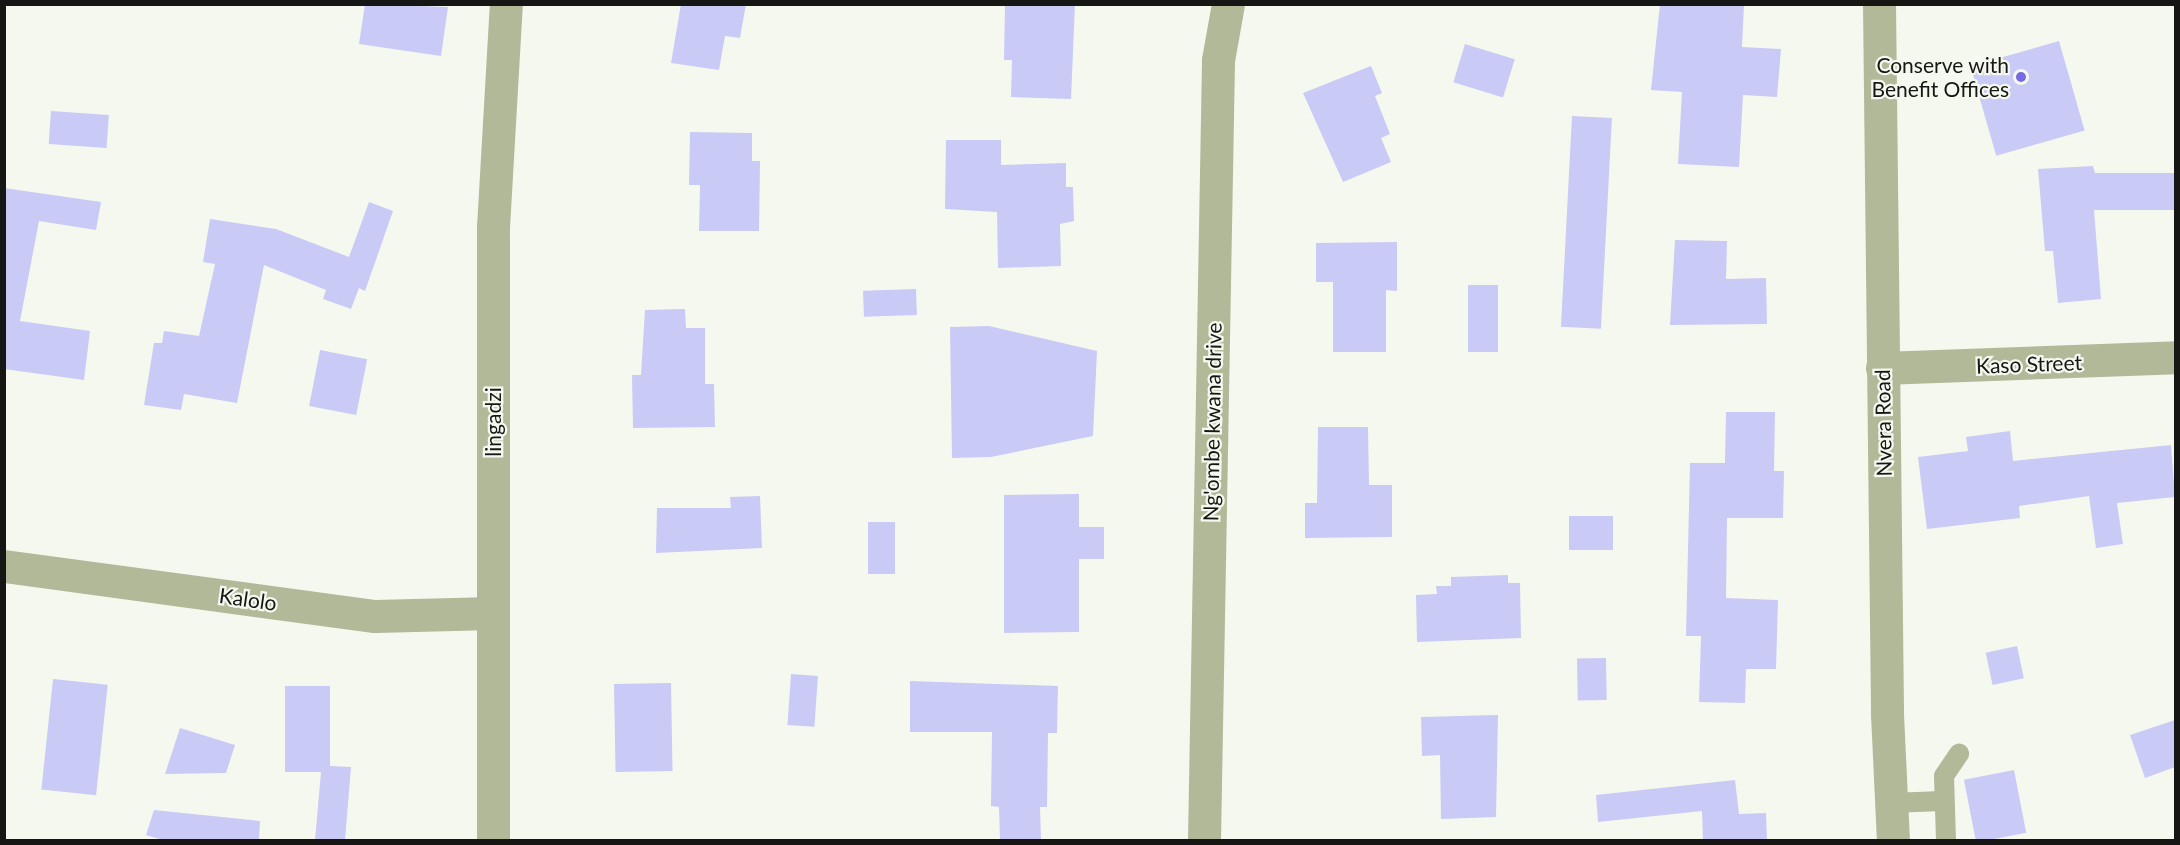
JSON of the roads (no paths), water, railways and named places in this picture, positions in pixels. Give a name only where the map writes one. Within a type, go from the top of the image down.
[{"type":"street","name":"lingadzi","points":[[493,840],[493,227],[507,4]]},
{"type":"street","name":"Ng'ombe kwana drive","points":[[1204,840],[1218,60],[1228,4]]},
{"type":"street","name":"Nvera Road","points":[[1879,4],[1882,368],[1890,802],[1893,840]]},
{"type":"street","name":"Kaso Street","points":[[1882,368],[2175,357]]},
{"type":"street","name":"Kalolo","points":[[4,566],[375,616],[493,613]]},
{"type":"lane","points":[[1946,840],[1942,801],[1944,776],[1959,754]]},
{"type":"lane","points":[[1890,802],[1942,801]]},
{"type":"place","name":"Conserve with Benefit Offices","points":[[2021,77]]}]
